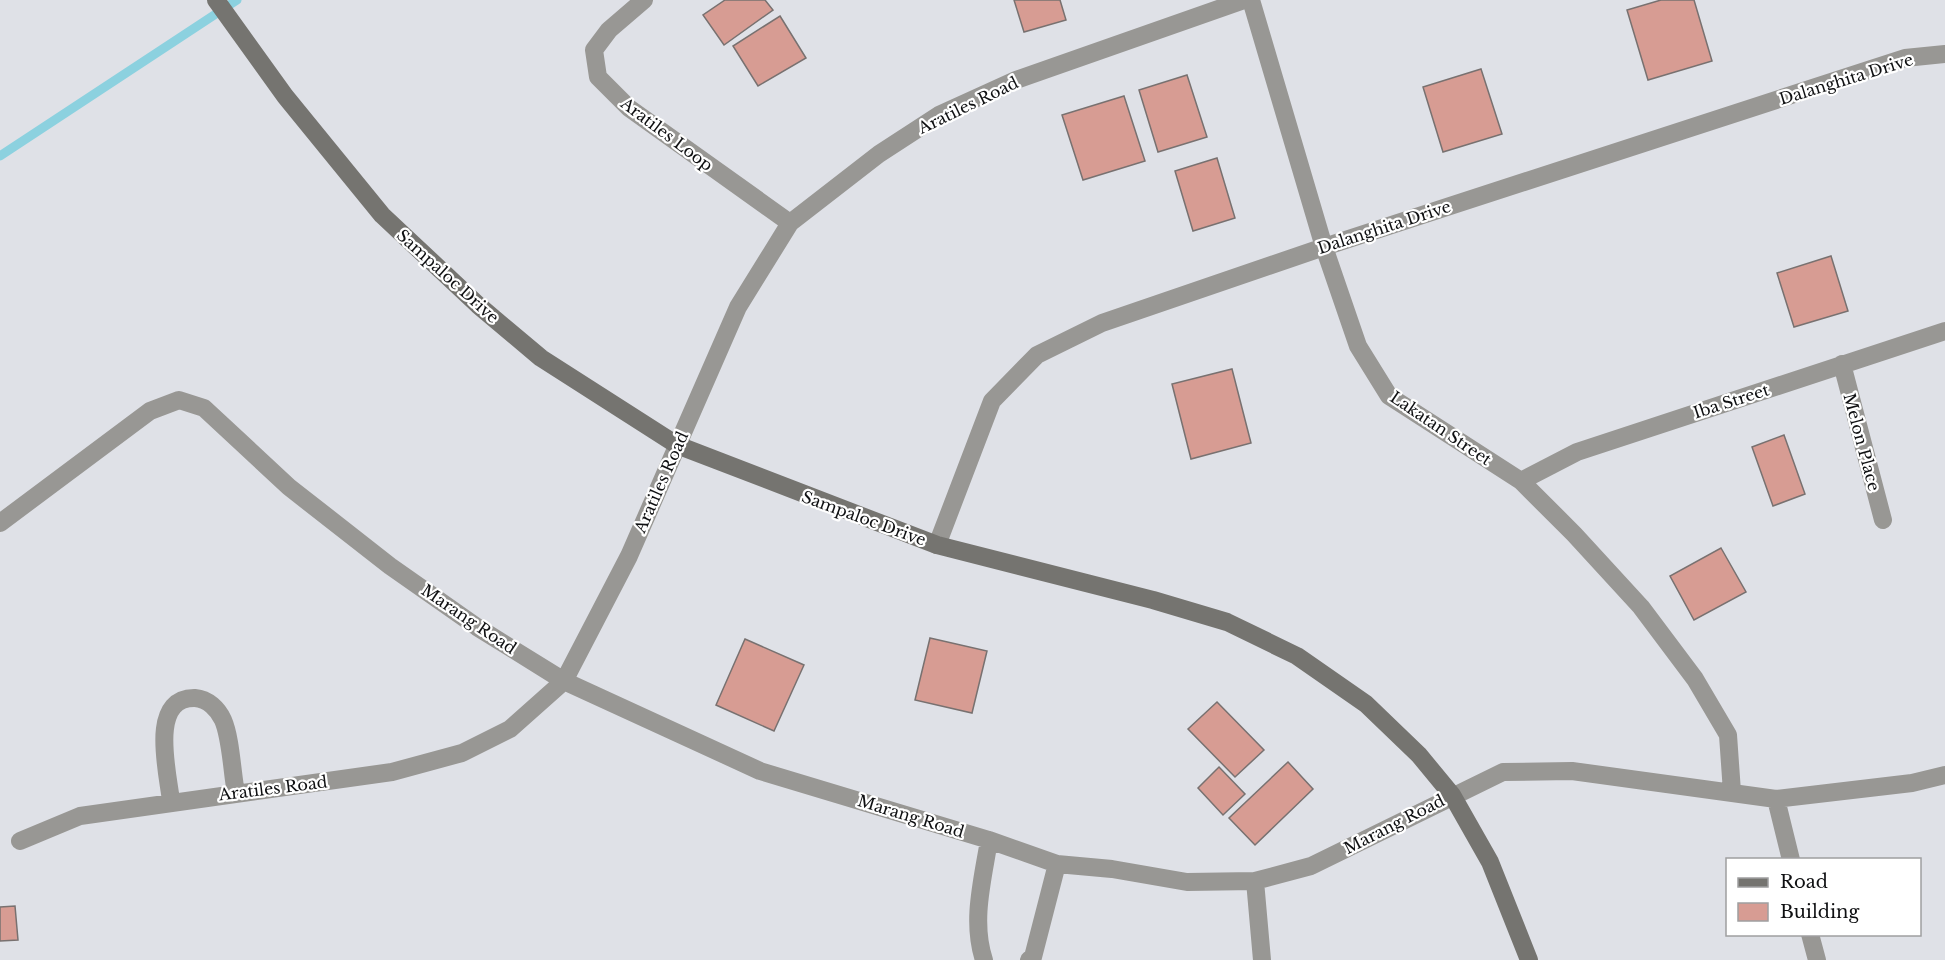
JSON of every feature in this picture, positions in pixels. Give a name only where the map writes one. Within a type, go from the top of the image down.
[{"type":"street","name":"Sampaloc Drive","points":[[216,0],[285,96],[382,215],[478,305],[542,358],[677,445],[937,544],[1153,600],[1237,627],[1297,656],[1366,704],[1419,755],[1452,795],[1490,862],[1529,960]]},
{"type":"street","name":"Aratiles Loop","points":[[644,0],[609,30],[594,50],[598,77],[629,108],[790,224]]},
{"type":"street","name":"Aratiles Road","points":[[20,841],[80,816],[171,801],[392,772],[462,753],[510,729],[564,681],[629,556],[738,307],[790,224],[879,154],[939,116],[1016,80],[1244,0]]},
{"type":"street","name":"Lakatan Street","points":[[1251,0],[1324,247],[1358,346],[1389,396],[1521,481],[1574,534],[1641,607],[1695,679],[1728,735],[1732,792]]},
{"type":"street","name":"Dalanghita Drive","points":[[937,544],[992,401],[1037,355],[1102,323],[1324,247],[1905,58],[1945,54]]},
{"type":"street","name":"Iba Street","points":[[1521,481],[1577,452],[1945,331]]},
{"type":"street","name":"Melon Place","points":[[1842,364],[1883,520]]},
{"type":"street","name":"Marang Road","points":[[0,523],[150,411],[179,400],[204,408],[289,487],[390,566],[477,627],[564,681],[760,771],[989,840],[1057,864],[1112,869],[1187,882],[1256,881],[1311,866],[1503,772],[1572,771],[1776,799],[1912,783],[1945,775]]},
{"type":"street","points":[[171,801],[163,730],[169,710],[182,701],[196,698],[213,705],[224,721],[236,793]]},
{"type":"street","points":[[1776,799],[1791,858]]},
{"type":"street","points":[[984,960],[979,944],[978,913],[989,840]]},
{"type":"street","points":[[1029,960],[1033,957],[1057,864]]},
{"type":"street","points":[[1256,881],[1262,960]]},
{"type":"street","points":[[1811,936],[1817,960]]},
{"type":"building","points":[[725,0],[765,0],[773,10],[724,45],[703,15]]},
{"type":"building","points":[[1014,0],[1060,0],[1066,20],[1024,32]]},
{"type":"building","points":[[1661,0],[1694,0],[1712,61],[1648,80],[1627,10]]},
{"type":"building","points":[[780,16],[806,58],[758,86],[733,46]]},
{"type":"building","points":[[1481,69],[1502,134],[1443,152],[1423,87]]},
{"type":"building","points":[[1187,75],[1207,137],[1158,152],[1139,90]]},
{"type":"building","points":[[1124,96],[1145,161],[1083,180],[1062,115]]},
{"type":"building","points":[[1217,158],[1235,218],[1193,231],[1175,171]]},
{"type":"building","points":[[1831,256],[1848,311],[1794,327],[1777,273]]},
{"type":"building","points":[[1232,369],[1251,443],[1191,459],[1172,384]]},
{"type":"building","points":[[1784,435],[1805,494],[1773,506],[1752,447]]},
{"type":"building","points":[[1721,548],[1746,592],[1694,620],[1670,576]]},
{"type":"building","points":[[930,638],[987,651],[972,713],[915,700]]},
{"type":"building","points":[[745,639],[804,665],[774,731],[716,705]]},
{"type":"building","points":[[1217,702],[1264,750],[1235,777],[1188,729]]},
{"type":"building","points":[[1288,762],[1313,789],[1255,845],[1229,818]]},
{"type":"building","points":[[1219,767],[1245,794],[1223,815],[1198,788]]},
{"type":"building","points":[[15,906],[18,940],[0,941],[0,907]]},
{"type":"waterway","points":[[0,156],[237,0]]}]
